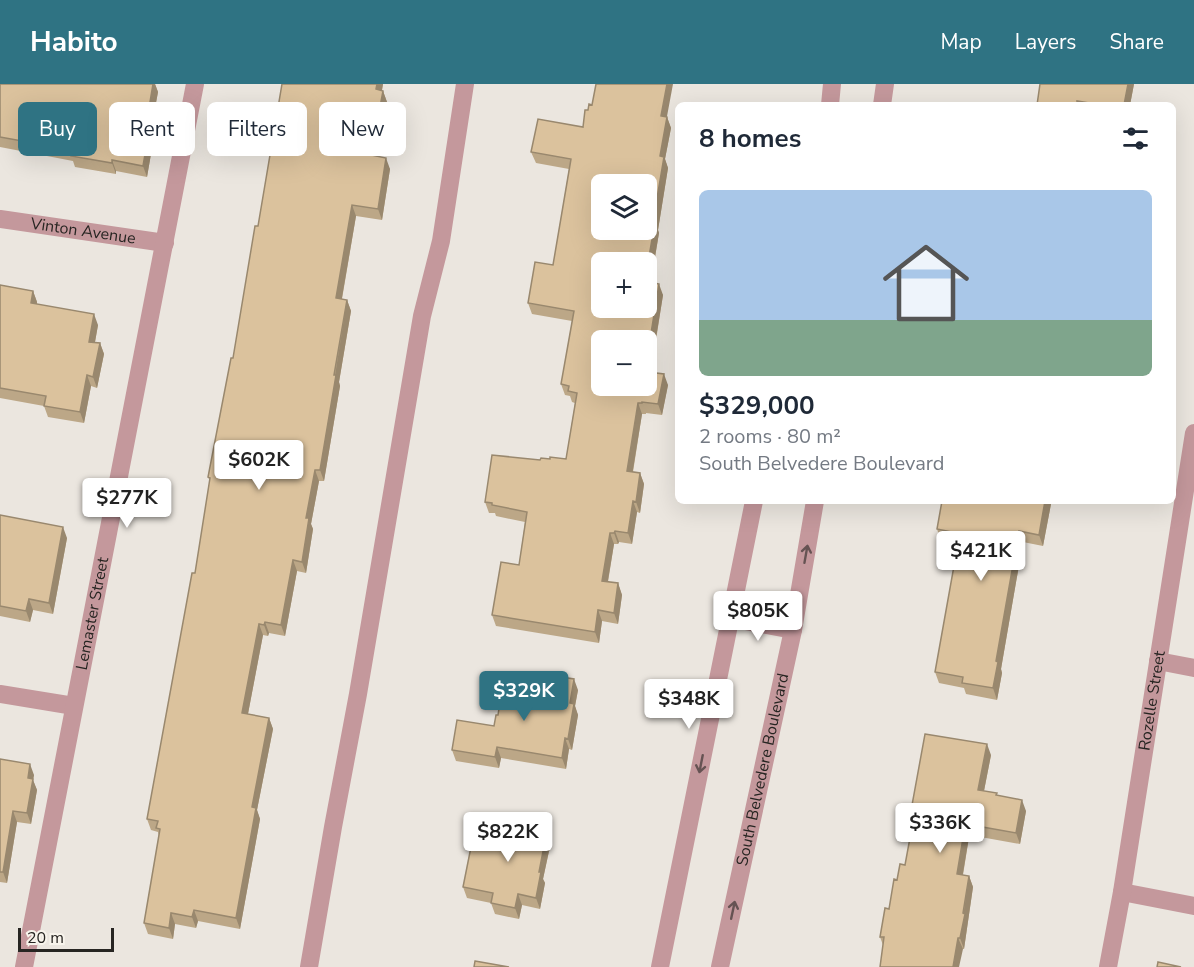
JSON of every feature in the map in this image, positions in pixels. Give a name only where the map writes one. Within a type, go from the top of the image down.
[{"type":"street","name":"Lemaster Street","points":[[24,967],[195,84]]},
{"type":"street","points":[[309,967],[422,316],[441,241],[465,84]]},
{"type":"street","points":[[830,102],[832,84]]},
{"type":"street","points":[[882,102],[885,84]]},
{"type":"street","name":"Vinton Avenue","points":[[0,219],[165,243]]},
{"type":"street","name":"Rozelle Street","points":[[1108,967],[1122,892],[1194,433]]},
{"type":"street","points":[[660,967],[753,504]]},
{"type":"street","name":"South Belvedere Boulevard","points":[[720,967],[793,630],[814,504]]},
{"type":"street","points":[[730,618],[793,630]]},
{"type":"street","points":[[1158,661],[1194,668]]},
{"type":"street","points":[[0,694],[74,706]]},
{"type":"street","points":[[1122,892],[1194,906]]},
{"type":"building","points":[[0,84],[153,84],[150,102],[109,102],[109,156],[145,156],[143,166],[71,156],[97,156],[97,102],[18,102],[18,140],[0,137]]},
{"type":"building","points":[[282,84],[377,84],[376,89],[383,91],[381,102],[319,102],[319,156],[386,158],[378,209],[352,205],[336,298],[347,300],[320,470],[315,470],[306,518],[309,518],[302,562],[293,560],[281,625],[265,622],[264,625],[259,624],[242,713],[269,718],[252,807],[256,808],[236,918],[194,910],[192,917],[171,913],[169,928],[144,923],[160,829],[156,828],[158,821],[147,819],[192,573],[195,573],[210,478],[208,477],[231,358],[233,358],[255,226],[258,226],[270,156],[307,156],[307,102],[279,102]]},
{"type":"building","points":[[596,84],[667,84],[661,116],[667,117],[660,156],[664,157],[657,198],[657,174],[591,174],[591,240],[652,240],[650,252],[591,252],[591,318],[653,318],[652,330],[591,330],[591,396],[657,396],[657,373],[664,374],[658,404],[638,403],[627,471],[640,473],[636,502],[633,501],[628,533],[615,531],[610,533],[602,581],[618,583],[614,613],[598,610],[595,632],[492,615],[501,562],[519,565],[527,512],[485,502],[492,455],[540,460],[541,458],[550,459],[550,457],[566,459],[577,393],[568,391],[569,386],[561,384],[574,311],[528,303],[535,262],[553,265],[571,159],[531,152],[538,119],[583,127],[585,110],[588,110],[589,104],[592,105]]},
{"type":"building","points":[[1040,84],[1128,84],[1125,102],[1037,102]]},
{"type":"building","points":[[0,285],[33,291],[31,303],[94,314],[89,342],[100,343],[93,377],[87,375],[80,412],[44,406],[46,396],[0,388]]},
{"type":"building","points":[[941,504],[1044,504],[1039,535],[1019,531],[993,688],[962,683],[963,677],[935,672],[959,538],[957,538],[957,533],[937,529]]},
{"type":"building","points":[[0,515],[63,527],[49,603],[29,599],[26,611],[0,606]]},
{"type":"building","points":[[535,673],[574,679],[570,703],[574,704],[562,758],[497,747],[495,757],[452,750],[457,720],[494,726],[501,695],[527,699],[530,682],[533,681]]},
{"type":"building","points":[[925,734],[987,744],[978,790],[1022,800],[1016,833],[971,825],[971,827],[965,826],[957,874],[969,876],[963,913],[965,914],[953,967],[880,967],[884,937],[880,937],[885,908],[889,909],[894,879],[897,880],[900,864],[905,865],[914,816],[910,816]]},
{"type":"building","points":[[0,759],[30,764],[28,778],[33,779],[27,813],[13,811],[3,872],[0,872]]},
{"type":"building","points":[[517,819],[548,826],[536,898],[518,894],[515,908],[491,903],[493,893],[463,887],[471,847],[484,850],[489,825],[514,830]]},
{"type":"building","points":[[475,961],[509,967],[474,967]]},
{"type":"building","points":[[1158,962],[1181,967],[1157,967]]}]
